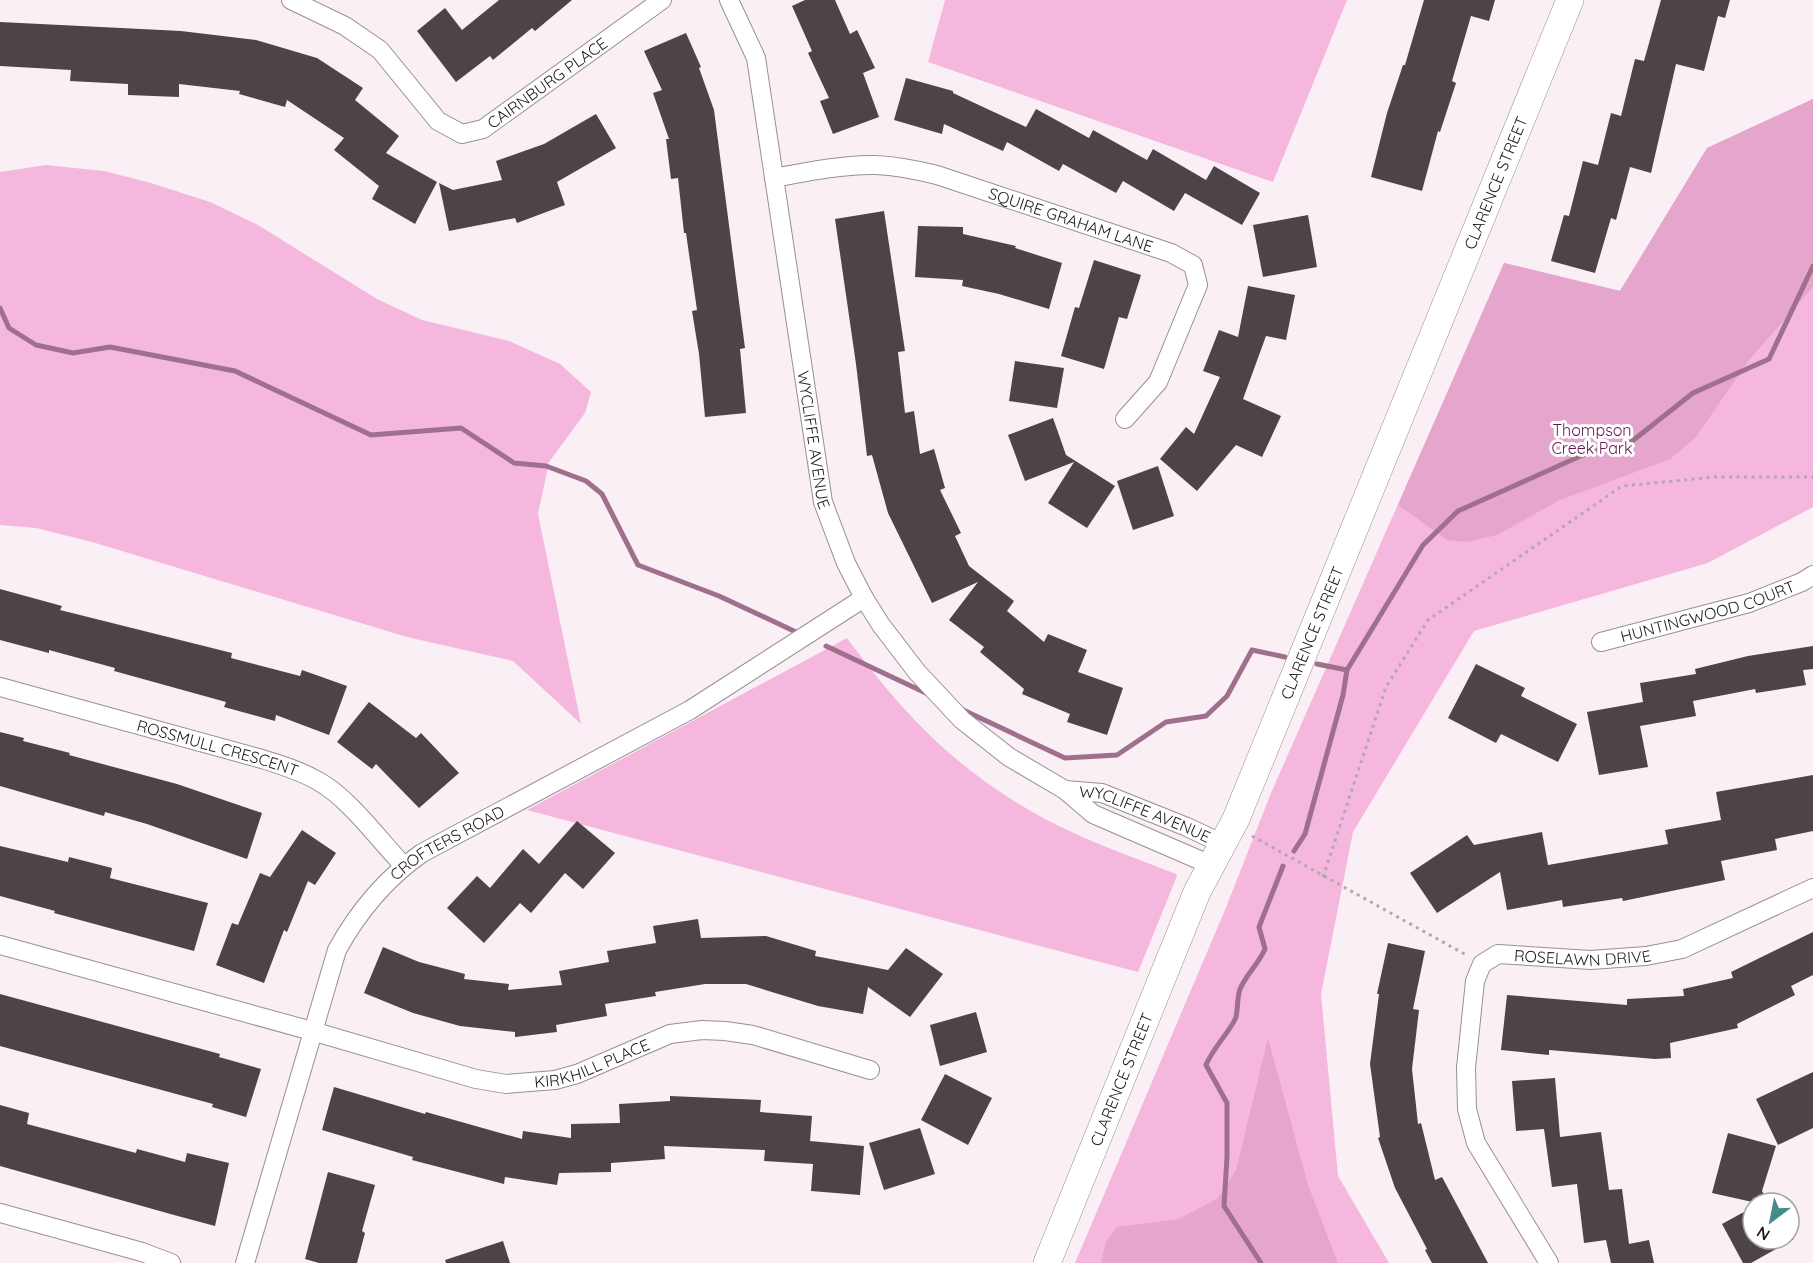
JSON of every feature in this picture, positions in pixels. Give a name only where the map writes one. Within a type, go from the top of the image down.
[{"type":"street","name":"CAIRNBURG PLACE","points":[[291,0],[345,26],[380,50],[438,120],[462,134],[483,129],[662,0]]},
{"type":"street","name":"WYCLIFFE AVENUE","points":[[729,0],[756,58],[823,502],[846,563],[864,598],[905,657],[962,720],[1009,757],[1065,790],[1102,793],[1187,827],[1217,854]]},
{"type":"street","name":"CLARENCE STREET","points":[[1047,1263],[1197,892],[1245,796],[1570,0]]},
{"type":"street","name":"SQUIRE GRAHAM LANE","points":[[774,178],[809,171],[874,165],[910,168],[1171,253],[1193,264],[1198,285],[1158,382],[1125,419]]},
{"type":"street","name":"HUNTINGWOOD COURT","points":[[1601,642],[1749,603],[1802,582],[1813,575]]},
{"type":"street","name":"CROFTERS ROAD","points":[[244,1263],[337,950],[360,911],[376,892],[422,853],[690,710],[864,598]]},
{"type":"street","name":"ROSSMULL CRESCENT","points":[[0,687],[262,759],[300,772],[320,781],[336,794],[404,866]]},
{"type":"street","name":"ROSELAWN DRIVE","points":[[1482,964],[1498,954],[1591,960],[1646,956],[1682,949],[1813,888]]},
{"type":"street","points":[[0,945],[312,1031]]},
{"type":"street","points":[[1482,964],[1475,981],[1466,1068],[1467,1110],[1476,1143],[1549,1263]]},
{"type":"street","name":"KIRKHILL PLACE","points":[[312,1031],[476,1079],[506,1084],[555,1080],[577,1074],[670,1035],[702,1030],[753,1035],[870,1070]]},
{"type":"street","points":[[0,1213],[142,1252],[171,1263]]},
{"type":"path","points":[[1323,877],[1386,687],[1428,620],[1622,486],[1715,477],[1813,477]]},
{"type":"path","points":[[1252,837],[1482,964]]},
{"type":"green space","points":[[945,0],[1347,0],[1273,182],[928,62]]},
{"type":"green space","name":"Thompson Creek Park","points":[[1813,99],[1813,507],[1708,563],[1474,631],[1353,832],[1321,994],[1338,1176],[1389,1263],[1075,1263],[1225,910],[1271,793],[1504,263],[1620,291],[1707,148]]},
{"type":"green space","points":[[1813,99],[1813,287],[1749,360],[1696,437],[1670,459],[1560,500],[1497,535],[1467,542],[1447,540],[1398,505],[1504,263],[1620,291],[1707,148]]},
{"type":"green space","points":[[46,165],[104,171],[210,202],[258,225],[377,299],[422,320],[509,341],[560,364],[591,392],[585,413],[549,462],[538,514],[581,724],[513,661],[407,637],[92,542],[36,528],[0,525],[0,172]]},
{"type":"green space","points":[[847,638],[915,720],[938,743],[991,786],[1053,823],[1176,874],[1138,972],[527,810]]},
{"type":"green space","points":[[1268,1038],[1308,1185],[1338,1263],[1101,1263],[1106,1242],[1117,1227],[1178,1219],[1217,1199],[1236,1170]]},
{"type":"building","points":[[499,0],[572,0],[535,31],[532,28],[493,60],[490,56],[456,82],[417,31],[445,8],[462,30]]},
{"type":"building","points":[[805,0],[835,0],[850,34],[857,30],[875,68],[863,73],[879,117],[833,134],[820,101],[829,98],[808,53],[812,51],[792,6]]},
{"type":"building","points":[[1424,0],[1495,0],[1489,21],[1471,16],[1452,81],[1456,83],[1440,132],[1438,131],[1422,191],[1371,177],[1387,113],[1403,65],[1405,65]]},
{"type":"building","points":[[1661,0],[1730,0],[1725,18],[1718,16],[1704,71],[1676,64],[1651,173],[1630,167],[1616,220],[1611,218],[1595,273],[1551,261],[1564,215],[1569,216],[1583,161],[1598,165],[1611,113],[1621,116],[1635,59],[1644,61]]},
{"type":"building","points":[[0,22],[181,31],[256,40],[317,58],[363,88],[355,100],[399,136],[386,153],[437,182],[415,224],[372,199],[379,186],[334,150],[344,138],[287,100],[285,107],[239,94],[240,91],[179,84],[179,97],[128,95],[128,84],[70,81],[71,70],[0,66]]},
{"type":"building","points":[[686,33],[701,67],[699,68],[714,110],[745,348],[740,349],[746,413],[705,417],[692,311],[697,310],[686,233],[684,233],[678,178],[671,179],[666,139],[669,139],[653,93],[662,90],[644,51]]},
{"type":"building","points":[[906,78],[953,91],[1026,127],[1036,109],[1089,138],[1093,130],[1147,160],[1153,149],[1206,180],[1214,166],[1260,193],[1242,225],[1185,193],[1174,211],[1123,181],[1116,193],[1063,164],[1059,171],[1007,142],[1003,151],[944,124],[942,134],[894,120]]},
{"type":"building","points":[[596,114],[616,148],[557,182],[565,205],[517,223],[515,218],[449,231],[439,183],[453,190],[502,180],[496,161],[544,144]]},
{"type":"building","points":[[884,211],[905,351],[898,352],[905,413],[914,411],[920,454],[934,449],[945,488],[940,490],[961,533],[955,536],[969,566],[1014,601],[1007,611],[1044,642],[1048,634],[1087,650],[1078,672],[1123,688],[1107,735],[1067,722],[1070,714],[1022,694],[1024,689],[980,652],[984,647],[949,620],[978,582],[932,603],[888,513],[872,455],[867,456],[835,219]]},
{"type":"building","points":[[1308,215],[1317,267],[1263,277],[1253,225]]},
{"type":"building","points":[[918,226],[963,227],[963,234],[1016,246],[1015,248],[1062,263],[1049,309],[962,286],[963,280],[915,277]]},
{"type":"building","points":[[1094,260],[1141,275],[1127,319],[1119,317],[1104,369],[1061,356],[1075,307],[1079,308]]},
{"type":"building","points":[[1248,286],[1295,295],[1286,340],[1266,336],[1243,399],[1281,416],[1262,457],[1236,445],[1197,491],[1160,459],[1186,427],[1194,434],[1220,377],[1203,371],[1219,330],[1238,337]]},
{"type":"building","points":[[1015,361],[1064,368],[1057,408],[1009,401]]},
{"type":"building","points":[[1053,418],[1066,455],[1115,486],[1087,528],[1048,503],[1074,462],[1025,481],[1008,435]]},
{"type":"building","points":[[1158,466],[1174,516],[1133,530],[1117,481]]},
{"type":"building","points":[[0,589],[62,606],[60,610],[232,653],[231,658],[300,676],[302,670],[347,686],[329,735],[276,715],[275,721],[224,707],[226,702],[114,671],[115,668],[49,650],[49,653],[0,640]]},
{"type":"building","points":[[1813,646],[1813,669],[1803,670],[1806,685],[1756,693],[1755,689],[1693,701],[1696,716],[1640,726],[1648,767],[1599,775],[1587,712],[1643,702],[1640,683],[1696,674],[1695,669],[1748,656]]},
{"type":"building","points":[[1476,664],[1525,688],[1521,696],[1577,724],[1558,762],[1501,734],[1496,743],[1448,718]]},
{"type":"building","points":[[369,702],[416,738],[421,733],[459,773],[419,808],[376,764],[372,769],[337,742]]},
{"type":"building","points":[[0,732],[24,738],[23,741],[70,753],[69,755],[177,784],[262,813],[247,859],[147,824],[105,812],[104,816],[0,786]]},
{"type":"building","points":[[1813,775],[1813,831],[1775,839],[1777,850],[1721,861],[1725,880],[1623,901],[1622,898],[1563,907],[1562,900],[1507,910],[1500,872],[1437,913],[1410,873],[1467,835],[1474,845],[1542,832],[1548,865],[1668,844],[1665,830],[1721,820],[1716,792]]},
{"type":"building","points":[[577,821],[615,853],[583,889],[565,873],[531,913],[520,903],[484,943],[447,908],[477,876],[490,888],[523,849],[539,864]]},
{"type":"building","points":[[302,830],[336,853],[315,885],[308,881],[287,932],[284,930],[264,983],[216,965],[232,923],[238,925],[260,873],[270,877]]},
{"type":"building","points":[[0,846],[68,862],[69,857],[112,868],[110,878],[208,903],[194,951],[0,896]]},
{"type":"building","points":[[698,919],[701,938],[766,936],[816,951],[815,956],[888,970],[906,948],[943,974],[910,1017],[868,987],[863,1014],[818,1006],[746,984],[705,984],[655,992],[656,996],[605,1004],[607,1016],[556,1025],[557,1032],[515,1037],[515,1032],[460,1026],[413,1013],[364,993],[383,947],[419,962],[465,974],[464,979],[509,984],[508,990],[562,985],[559,971],[609,962],[607,951],[656,943],[653,926]]},
{"type":"building","points":[[1813,932],[1813,975],[1791,986],[1795,995],[1737,1024],[1738,1028],[1670,1043],[1671,1058],[1655,1059],[1549,1050],[1549,1055],[1501,1050],[1507,995],[1627,1005],[1627,999],[1684,996],[1683,989],[1733,978],[1731,972]]},
{"type":"building","points":[[1388,943],[1425,951],[1413,1009],[1419,1010],[1412,1069],[1418,1124],[1421,1123],[1435,1180],[1442,1177],[1488,1263],[1432,1263],[1395,1188],[1378,1138],[1380,1137],[1370,1064],[1379,994],[1377,994]]},
{"type":"building","points":[[0,994],[220,1054],[219,1057],[261,1069],[246,1117],[212,1107],[213,1104],[0,1046]]},
{"type":"building","points":[[976,1012],[987,1052],[940,1066],[930,1025]]},
{"type":"building","points":[[1813,1072],[1813,1128],[1778,1145],[1756,1099]]},
{"type":"building","points":[[945,1074],[992,1098],[968,1145],[921,1120]]},
{"type":"building","points":[[1555,1078],[1560,1137],[1601,1132],[1609,1190],[1622,1189],[1629,1244],[1649,1240],[1654,1263],[1611,1263],[1606,1240],[1584,1243],[1577,1184],[1552,1187],[1544,1129],[1516,1131],[1512,1081]]},
{"type":"building","points":[[334,1087],[522,1139],[523,1131],[571,1138],[571,1124],[620,1123],[619,1104],[670,1101],[670,1096],[761,1100],[760,1112],[812,1116],[810,1141],[864,1146],[860,1195],[811,1191],[813,1164],[764,1161],[765,1150],[664,1146],[665,1159],[611,1163],[611,1172],[559,1173],[557,1185],[505,1177],[504,1184],[412,1160],[413,1157],[322,1130]]},
{"type":"building","points":[[0,1105],[29,1113],[27,1124],[136,1153],[137,1149],[185,1162],[187,1153],[229,1163],[215,1226],[0,1166]]},
{"type":"building","points":[[920,1128],[935,1174],[884,1190],[869,1143]]},
{"type":"building","points":[[1728,1133],[1776,1146],[1762,1191],[1741,1191],[1741,1199],[1712,1193]]},
{"type":"building","points":[[328,1172],[375,1185],[362,1231],[365,1233],[357,1263],[319,1263],[305,1259]]},
{"type":"building","points":[[1741,1214],[1741,1251],[1772,1251],[1751,1263],[1743,1263],[1722,1224]]},
{"type":"building","points":[[503,1241],[510,1263],[446,1263],[445,1260]]},
{"type":"waterway","points":[[1294,851],[1305,834],[1343,695],[1347,670],[1423,545],[1458,511],[1585,454],[1631,442],[1693,393],[1769,359],[1813,266]]},
{"type":"waterway","points":[[0,308],[9,328],[36,345],[73,353],[110,347],[235,371],[371,435],[461,428],[514,463],[546,466],[586,481],[602,494],[638,565],[719,596],[796,632]]},
{"type":"waterway","points":[[826,646],[928,694]]},
{"type":"waterway","points":[[961,709],[1065,758],[1117,755],[1166,722],[1206,716],[1227,696],[1252,650],[1285,657]]},
{"type":"waterway","points":[[1317,664],[1347,670]]},
{"type":"waterway","points":[[1261,1263],[1224,1206],[1227,1103],[1206,1065],[1234,1022],[1240,989],[1265,949],[1259,927],[1283,866]]}]
